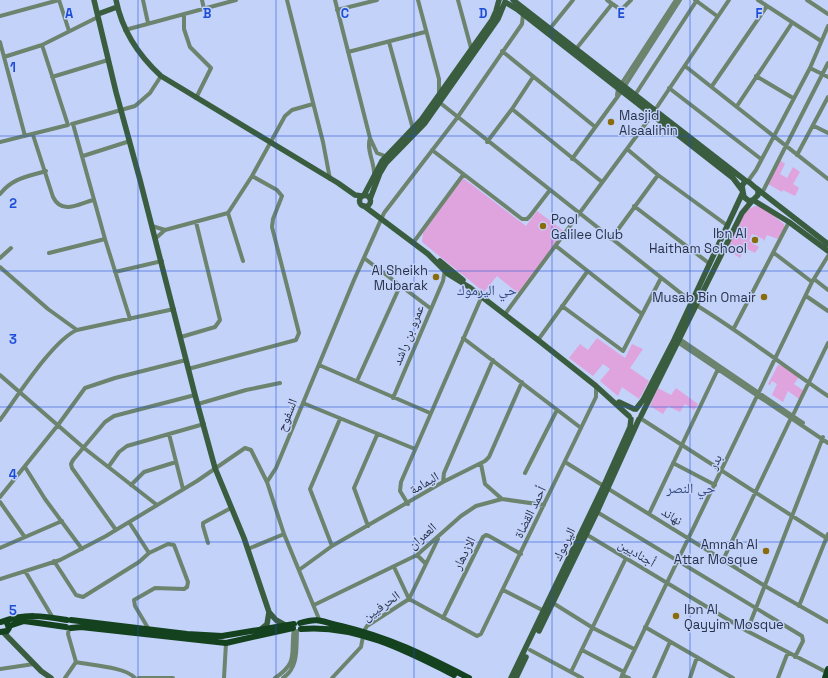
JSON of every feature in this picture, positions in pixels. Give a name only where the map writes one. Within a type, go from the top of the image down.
[{"type":"main road","points":[[1,622],[22,616],[53,618],[69,625],[81,627],[226,642],[296,627],[316,619],[407,646],[469,678]]},
{"type":"main road","points":[[314,629],[320,624],[316,619]]},
{"type":"main road","points":[[1,622],[5,622],[5,630],[24,621],[69,625],[148,628],[188,634],[222,636],[258,631],[285,625],[363,634],[409,652],[460,678]]},
{"type":"street","points":[[0,16],[59,0],[69,31]]},
{"type":"street","points":[[94,0],[108,60],[156,238],[188,369],[215,468],[248,549],[269,612],[276,620],[285,625]]},
{"type":"street","points":[[116,0],[125,30],[140,54],[161,76],[355,195],[368,196],[372,207],[382,219]]},
{"type":"street","points":[[143,0],[148,23]]},
{"type":"street","points":[[202,0],[204,9]]},
{"type":"street","points":[[125,30],[236,0]]},
{"type":"street","points":[[287,0],[332,181],[414,243],[604,392],[620,403],[639,411],[640,418]]},
{"type":"street","points":[[335,0],[370,138],[377,153],[385,156]]},
{"type":"street","points":[[337,10],[377,0]]},
{"type":"street","points":[[418,0],[425,32],[439,79],[439,94]]},
{"type":"street","points":[[458,0],[471,48]]},
{"type":"street","points":[[513,0],[524,12]]},
{"type":"street","points":[[548,30],[573,0]]},
{"type":"street","points":[[607,0],[623,10],[631,0]]},
{"type":"street","points":[[620,89],[676,0]]},
{"type":"street","points":[[572,158],[680,0]]},
{"type":"street","points":[[635,95],[696,0],[717,16]]},
{"type":"street","points":[[505,314],[653,112],[729,0]]},
{"type":"street","points":[[758,0],[821,42]]},
{"type":"street","points":[[807,0],[828,14]]},
{"type":"street","points":[[503,1],[524,12],[620,89],[751,184],[828,244]]},
{"type":"street","points":[[362,204],[363,195],[385,156],[413,129],[494,16],[503,1]]},
{"type":"street","points":[[362,204],[368,205],[380,173],[386,163],[420,128],[498,19],[503,1]]},
{"type":"street","points":[[576,49],[612,4]]},
{"type":"street","points":[[712,86],[767,6]]},
{"type":"street","points":[[4,57],[42,45],[117,7]]},
{"type":"street","points":[[522,24],[524,12]]},
{"type":"street","points":[[184,14],[184,29],[190,47],[211,68],[196,98]]},
{"type":"street","points":[[522,24],[532,18]]},
{"type":"street","points":[[737,106],[792,23]]},
{"type":"street","name":"السفوح","points":[[268,482],[276,468],[364,258],[386,210],[457,118],[522,24]]},
{"type":"street","points":[[630,418],[630,412],[643,400],[677,339],[742,212],[758,195],[751,184],[753,175],[810,68],[828,26]]},
{"type":"street","points":[[467,29],[472,36],[479,37]]},
{"type":"street","points":[[548,30],[576,49],[620,89],[635,95],[653,112],[732,178],[743,191]]},
{"type":"street","points":[[348,52],[425,32]]},
{"type":"street","points":[[0,42],[24,136]]},
{"type":"street","points":[[389,42],[413,129]]},
{"type":"street","points":[[42,45],[52,77],[83,156],[105,239],[130,319]]},
{"type":"street","points":[[502,51],[594,126]]},
{"type":"street","points":[[52,77],[108,60]]},
{"type":"street","points":[[762,193],[828,63]]},
{"type":"street","points":[[685,66],[828,179]]},
{"type":"street","points":[[810,68],[828,77]]},
{"type":"street","points":[[0,142],[33,135],[121,110],[140,103],[161,76]]},
{"type":"street","points":[[756,76],[793,98]]},
{"type":"street","points":[[487,142],[512,109],[533,77]]},
{"type":"street","points":[[439,79],[447,82]]},
{"type":"street","points":[[669,88],[761,159]]},
{"type":"street","points":[[797,155],[814,126],[828,97]]},
{"type":"street","points":[[439,102],[487,142],[694,304],[734,328],[774,359],[828,396]]},
{"type":"street","points":[[156,238],[165,230],[228,214],[252,176],[270,142],[288,113],[297,108],[313,104]]},
{"type":"street","points":[[512,109],[602,182]]},
{"type":"street","points":[[814,126],[828,133]]},
{"type":"street","points":[[33,135],[53,197],[60,207],[66,208],[94,200]]},
{"type":"street","points":[[370,138],[369,144],[374,164],[374,176]]},
{"type":"street","points":[[83,156],[130,141]]},
{"type":"street","points":[[626,149],[658,175],[729,226]]},
{"type":"street","points":[[432,150],[518,216],[525,219],[530,216],[550,190]]},
{"type":"street","points":[[0,194],[14,180],[46,172]]},
{"type":"street","points":[[414,243],[463,175]]},
{"type":"street","points":[[611,238],[658,175]]},
{"type":"street","points":[[188,369],[289,342],[298,337],[299,333],[272,227],[272,219],[282,196],[277,190],[252,176]]},
{"type":"street","points":[[751,184],[742,184],[745,198],[753,200],[789,222],[828,251]]},
{"type":"street","points":[[694,304],[710,264],[729,226],[743,191]]},
{"type":"street","points":[[634,206],[710,264]]},
{"type":"street","points":[[228,214],[243,261]]},
{"type":"street","points":[[181,337],[216,327],[220,320],[196,222]]},
{"type":"street","points":[[734,328],[789,222]]},
{"type":"street","points":[[152,226],[165,230]]},
{"type":"street","points":[[49,253],[105,239]]},
{"type":"street","points":[[556,246],[642,314]]},
{"type":"street","points":[[0,258],[11,248]]},
{"type":"street","points":[[774,252],[828,290]]},
{"type":"street","name":"بدر","points":[[622,675],[774,359],[813,280],[828,256]]},
{"type":"street","points":[[364,258],[430,308]]},
{"type":"street","points":[[115,272],[162,261]]},
{"type":"street","points":[[0,267],[48,309],[77,330]]},
{"type":"street","name":"عمرو بن راشد","points":[[393,398],[430,308],[442,282],[449,271]]},
{"type":"street","points":[[538,340],[587,272]]},
{"type":"street","points":[[562,306],[623,351],[661,278]]},
{"type":"street","points":[[357,381],[400,286]]},
{"type":"street","points":[[408,504],[400,487],[430,413],[482,296]]},
{"type":"street","points":[[806,296],[828,311]]},
{"type":"street","points":[[0,420],[63,339],[77,330],[174,309]]},
{"type":"street","points":[[463,338],[581,428]]},
{"type":"street","points":[[677,339],[758,394]]},
{"type":"street","points":[[677,339],[828,442]]},
{"type":"street","name":"اليرموك","points":[[511,678],[546,612],[677,339]]},
{"type":"street","points":[[723,560],[828,343]]},
{"type":"street","points":[[0,497],[58,425],[82,391],[88,386],[186,360]]},
{"type":"street","points":[[444,482],[444,473],[493,360]]},
{"type":"street","points":[[319,365],[430,413]]},
{"type":"street","points":[[649,514],[718,368]]},
{"type":"street","points":[[0,375],[84,448],[157,505]]},
{"type":"street","name":"اليمامة","points":[[299,570],[332,546],[408,504],[444,482],[481,464],[489,457],[522,382]]},
{"type":"street","points":[[198,404],[241,391],[280,383]]},
{"type":"street","name":"أحمد القضاة","points":[[443,618],[479,636],[521,554],[596,397],[596,386]]},
{"type":"street","points":[[596,397],[604,392]]},
{"type":"street","points":[[604,392],[630,418],[635,421],[640,418]]},
{"type":"street","points":[[116,530],[72,468],[71,464],[73,460],[105,422],[114,416],[195,395]]},
{"type":"street","points":[[303,403],[377,435],[415,449]]},
{"type":"street","points":[[525,473],[557,410]]},
{"type":"street","name":"اليرموك","points":[[516,678],[546,612],[553,603],[584,533],[598,512],[631,426],[630,418]]},
{"type":"street","points":[[640,418],[682,443],[721,471],[827,537],[800,606]]},
{"type":"street","points":[[332,546],[310,489],[340,419]]},
{"type":"street","points":[[108,466],[119,452],[127,446],[204,424]]},
{"type":"street","points":[[168,434],[183,489]]},
{"type":"street","points":[[368,526],[354,488],[377,435]]},
{"type":"street","points":[[747,631],[822,438]]},
{"type":"street","points":[[0,579],[54,561],[82,549],[183,489],[239,451],[248,448],[251,450],[268,482],[284,534],[314,605],[316,619]]},
{"type":"street","points":[[131,485],[144,472],[176,462]]},
{"type":"street","name":"نهاند","points":[[565,462],[765,586],[828,622]]},
{"type":"street","points":[[673,463],[715,484]]},
{"type":"street","points":[[481,464],[486,484],[502,499]]},
{"type":"street","points":[[24,467],[82,549]]},
{"type":"street","name":"العمران","points":[[314,605],[416,555],[472,508],[502,499],[544,505]]},
{"type":"street","points":[[0,502],[24,536]]},
{"type":"street","points":[[208,543],[202,526],[203,523],[231,508]]},
{"type":"street","points":[[598,512],[757,607],[802,636],[804,641],[795,657]]},
{"type":"street","points":[[0,548],[24,536],[62,521]]},
{"type":"street","points":[[129,522],[149,553]]},
{"type":"street","name":"الحرفيين","points":[[332,678],[360,646],[363,634],[369,624],[409,599],[441,533]]},
{"type":"street","name":"أجناديين","points":[[584,533],[747,631],[827,673]]},
{"type":"street","points":[[248,549],[284,534]]},
{"type":"street","name":"الازدهار","points":[[443,618],[483,537],[486,535],[489,536],[521,554]]},
{"type":"street","points":[[54,561],[76,595],[83,597],[139,562],[149,553],[168,544],[174,544],[188,582],[187,587],[184,589],[152,589],[134,600],[135,606],[148,628]]},
{"type":"street","points":[[416,555],[426,563]]},
{"type":"street","points":[[570,672],[626,558]]},
{"type":"street","points":[[394,567],[409,599],[443,618]]},
{"type":"street","points":[[25,571],[53,618]]},
{"type":"street","points":[[503,590],[546,612]]},
{"type":"street","points":[[553,603],[592,628],[634,650]]},
{"type":"street","points":[[258,631],[267,624],[269,612]]},
{"type":"street","points":[[69,625],[68,634],[76,662]]},
{"type":"street","points":[[275,678],[286,670],[291,662],[296,627]]},
{"type":"street","points":[[283,678],[289,673],[295,664],[296,627]]},
{"type":"street","points":[[645,627],[733,678]]},
{"type":"street","points":[[5,630],[11,640],[34,664],[51,678]]},
{"type":"street","points":[[224,678],[226,642]]},
{"type":"street","points":[[654,678],[670,642]]},
{"type":"street","points":[[530,650],[582,678]]},
{"type":"street","points":[[582,650],[629,678]]},
{"type":"street","points":[[778,678],[788,652]]},
{"type":"street","points":[[690,678],[697,657]]},
{"type":"street","points":[[65,678],[76,662]]},
{"type":"street","points":[[76,662],[118,670],[136,678]]},
{"type":"street","points":[[0,669],[34,664]]},
{"type":"street","points":[[139,678],[173,678]]},
{"type":"shaded area","points":[[780,160],[785,164],[780,174],[787,178],[793,167],[800,172],[793,184],[799,188],[795,196],[783,190],[782,192],[768,184]]},
{"type":"shaded area","points":[[463,178],[526,226],[537,211],[564,231],[519,294],[497,276],[484,292],[422,242],[423,233]]},
{"type":"shaded area","name":"Ibn Al Haitham School","points":[[756,206],[761,206],[784,224],[784,228],[778,239],[767,235],[764,241],[763,239],[752,234],[749,241],[759,247],[755,253],[745,248],[740,258],[727,249],[746,210]]},
{"type":"shaded area","points":[[597,338],[625,358],[632,344],[643,349],[630,368],[649,381],[639,399],[622,387],[618,396],[600,381],[610,369],[603,364],[593,376],[569,358],[580,344],[588,350]]},
{"type":"shaded area","points":[[778,365],[783,366],[799,377],[794,384],[804,391],[799,399],[788,391],[783,402],[772,395],[777,384],[772,381],[770,385],[768,384]]},
{"type":"shaded area","points":[[658,388],[671,395],[676,388],[698,404],[694,410],[685,404],[680,412],[668,406],[663,414],[650,406]]},
{"type":"place","name":"Masjid Alsaalihin","points":[[611,122]]},
{"type":"place","name":"Pool Galilee Club","points":[[543,226]]},
{"type":"place","name":"Ibn Al Haitham School","points":[[755,240]]},
{"type":"place","name":"Al Sheikh Mubarak","points":[[436,277]]},
{"type":"place","name":"Musab Bin Omair","points":[[764,297]]},
{"type":"place","name":"Amnah Al Attar Mosque","points":[[766,551]]},
{"type":"place","name":"Ibn Al Qayyim Mosque","points":[[676,616]]},
{"type":"district","name":"حي اليرموك","points":[[487,290]]},
{"type":"district","name":"حي النصر","points":[[691,488]]}]
